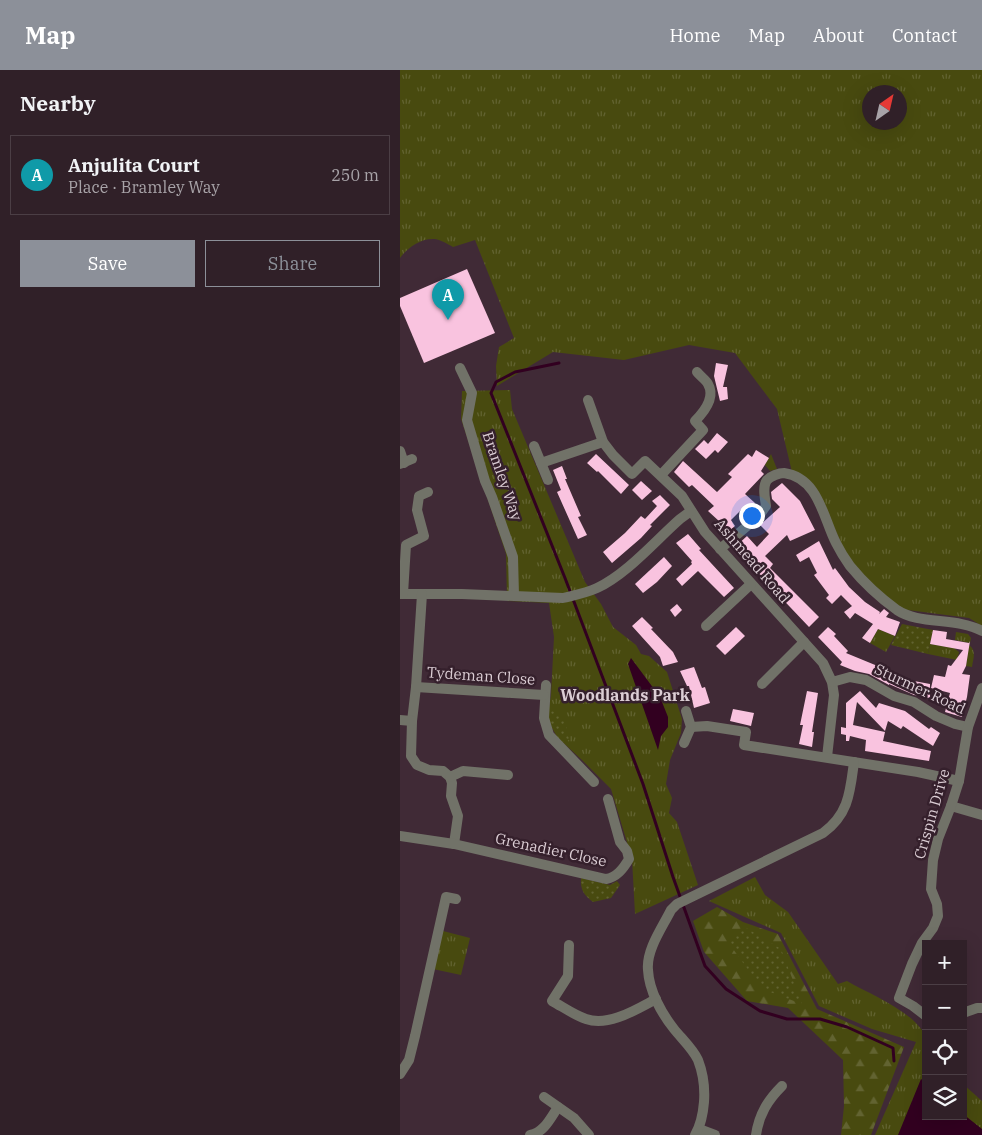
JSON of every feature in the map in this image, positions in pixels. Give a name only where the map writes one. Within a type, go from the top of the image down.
[{"type":"street","name":"Bramley Way","points":[[460,368],[472,394],[467,420],[485,480],[513,557],[514,595]]},
{"type":"street","points":[[661,476],[703,430],[695,421],[706,409],[710,396],[708,385],[697,372]]},
{"type":"street","points":[[541,463],[602,442],[588,400]]},
{"type":"street","name":"Ashmead Road","points":[[602,442],[632,474],[645,461],[682,496],[705,532],[822,663],[832,682],[834,695],[827,757]]},
{"type":"street","points":[[534,446],[548,480]]},
{"type":"street","points":[[400,451],[405,462]]},
{"type":"street","points":[[720,549],[759,516],[766,506],[764,491],[767,480],[779,473],[792,474],[804,481],[816,495],[825,513],[835,542],[849,564],[871,590],[899,611],[918,617],[970,625],[982,631]]},
{"type":"street","points":[[428,492],[419,496],[417,510],[424,536],[406,545],[402,594],[572,596],[595,589],[614,577],[691,510]]},
{"type":"street","points":[[706,626],[751,584]]},
{"type":"street","points":[[422,594],[411,756],[417,765],[428,770],[443,771],[450,777],[452,783],[451,796],[458,816],[454,844]]},
{"type":"street","points":[[762,684],[804,642]]},
{"type":"street","name":"Sturmer Road","points":[[832,682],[850,676],[866,680],[894,696],[914,702],[936,716],[968,727]]},
{"type":"street","name":"Tydeman Close","points":[[416,687],[545,690],[544,718],[549,735],[594,782]]},
{"type":"street","name":"Crispin Drive","points":[[922,1013],[899,998],[912,964],[938,916],[937,904],[931,889],[933,860],[938,839],[959,781],[968,727],[982,688]]},
{"type":"street","points":[[684,743],[690,727],[686,711]]},
{"type":"street","points":[[400,720],[412,721]]},
{"type":"street","points":[[690,727],[707,726],[746,732],[744,745],[918,772],[959,781]]},
{"type":"street","points":[[715,1135],[697,1132],[703,1114],[704,1097],[703,1079],[698,1060],[672,1027],[656,999],[650,984],[649,956],[671,910],[682,902],[824,833],[835,824],[846,805],[850,793],[854,762]]},
{"type":"street","points":[[450,777],[463,771],[508,775]]},
{"type":"street","name":"Grenadier Close","points":[[400,836],[454,844],[606,878],[614,877],[624,868],[629,859],[627,851],[620,842],[608,798]]},
{"type":"street","points":[[951,806],[982,815]]},
{"type":"street","points":[[400,1074],[408,1060],[413,1044],[446,897],[456,899]]},
{"type":"street","points":[[569,945],[568,976],[552,1000],[588,1020],[603,1020],[636,1010],[656,999]]},
{"type":"street","points":[[967,1012],[982,1008]]},
{"type":"street","points":[[756,1135],[762,1111],[770,1098],[782,1086]]},
{"type":"street","points":[[544,1097],[574,1118],[590,1135]]},
{"type":"street","points":[[530,1135],[542,1130],[558,1107]]},
{"type":"green space","points":[[400,70],[982,70],[982,626],[969,618],[900,609],[850,563],[823,502],[792,472],[777,409],[735,353],[689,345],[624,360],[553,352],[497,386],[496,366],[499,347],[514,338],[475,240],[453,247],[444,242],[430,239],[420,242],[407,250],[400,258]]},
{"type":"green space","points":[[510,390],[512,409],[585,582],[601,604],[613,627],[636,645],[641,654],[649,656],[667,672],[682,719],[681,733],[670,760],[666,784],[672,798],[669,813],[677,822],[698,885],[635,914],[632,859],[611,789],[558,738],[547,719],[551,695],[554,637],[549,603],[507,601],[506,554],[461,419],[462,391]]},
{"type":"green space","points":[[771,454],[777,469],[770,471],[765,465]]},
{"type":"green space","points":[[902,624],[933,630],[928,654],[891,645]]},
{"type":"green space","points":[[878,629],[895,636],[886,652],[870,643]]},
{"type":"green space","points":[[956,632],[968,634],[971,638],[970,643],[955,640]]},
{"type":"green space","points":[[930,644],[954,648],[959,652],[957,660],[928,654]]},
{"type":"green space","points":[[969,645],[974,652],[972,667],[966,666]]},
{"type":"green space","points":[[552,711],[562,715],[569,740],[563,742],[558,738],[547,719],[548,713]]},
{"type":"green space","points":[[755,877],[765,895],[788,912],[838,984],[847,981],[891,1004],[912,1019],[920,1028],[922,1031],[922,1120],[967,1120],[967,1088],[982,1101],[982,1135],[875,1135],[916,1042],[872,1029],[819,1006],[781,933],[709,901]]},
{"type":"green space","points":[[581,878],[610,885],[617,881],[620,885],[611,898],[593,902],[583,892]]},
{"type":"green space","points":[[717,907],[743,922],[778,934],[817,1009],[904,1047],[871,1135],[841,1135],[844,1106],[843,1060],[788,1008],[747,1001],[704,952],[693,921]]},
{"type":"green space","points":[[743,926],[781,949],[802,1004],[762,989],[728,942]]},
{"type":"green space","points":[[443,931],[470,938],[461,975],[433,969]]},
{"type":"shaded area","points":[[631,658],[660,697],[668,717],[668,727],[661,736],[658,750],[628,664]]},
{"type":"shaded area","points":[[921,1079],[922,1120],[967,1120],[967,1117],[982,1129],[982,1135],[898,1135]]},
{"type":"building","points":[[467,269],[495,333],[424,363],[400,306],[400,298]]},
{"type":"building","points":[[716,363],[728,365],[723,387],[727,387],[728,399],[720,401],[714,376]]},
{"type":"building","points":[[717,433],[728,442],[718,453],[715,450],[706,459],[695,449],[704,440],[708,444]]},
{"type":"building","points":[[756,450],[769,458],[761,471],[764,474],[745,494],[755,503],[746,512],[743,508],[731,520],[735,526],[724,535],[716,526],[720,522],[708,511],[714,506],[692,485],[689,487],[674,472],[683,461],[717,492],[732,477],[728,474],[748,454],[752,457]]},
{"type":"building","points":[[596,454],[629,485],[621,494],[587,463]]},
{"type":"building","points":[[562,466],[567,479],[565,479],[581,516],[578,517],[587,535],[578,539],[557,492],[561,490],[553,470]]},
{"type":"building","points":[[641,481],[652,491],[642,500],[632,490]]},
{"type":"building","points":[[782,483],[800,501],[815,530],[790,541],[787,535],[765,556],[773,564],[770,568],[819,617],[809,627],[734,548],[747,536],[757,547],[769,534],[760,525],[780,507],[772,499],[771,492]]},
{"type":"building","points":[[660,495],[670,505],[650,525],[652,526],[641,538],[612,563],[603,552],[641,516],[645,519],[657,506],[652,501]]},
{"type":"building","points":[[688,534],[701,549],[699,550],[734,588],[724,597],[698,571],[682,586],[676,579],[692,564],[692,561],[676,543]]},
{"type":"building","points":[[819,541],[833,570],[835,568],[849,587],[865,602],[880,612],[879,614],[884,609],[889,613],[886,617],[900,622],[895,636],[878,629],[870,643],[862,638],[873,624],[855,613],[850,619],[844,612],[852,606],[841,595],[832,604],[826,598],[829,595],[814,575],[817,573],[809,557],[800,562],[796,555]]},
{"type":"building","points":[[664,557],[672,566],[643,593],[635,584]]},
{"type":"building","points":[[677,604],[682,610],[675,617],[670,610]]},
{"type":"building","points":[[642,617],[673,652],[678,662],[663,666],[660,657],[632,626]]},
{"type":"building","points":[[736,627],[745,636],[725,655],[716,646]]},
{"type":"building","points":[[828,627],[836,634],[834,636],[848,651],[846,653],[914,681],[930,684],[930,698],[914,695],[889,685],[869,674],[840,665],[842,662],[818,637]]},
{"type":"building","points":[[933,630],[947,632],[946,639],[969,643],[970,641],[966,666],[962,674],[970,675],[962,717],[945,712],[950,693],[931,688],[934,675],[945,677],[948,665],[951,666],[963,650],[930,644]]},
{"type":"building","points":[[694,667],[702,688],[705,687],[710,703],[694,708],[689,686],[687,686],[680,671]]},
{"type":"building","points":[[807,691],[818,693],[812,732],[814,732],[812,747],[799,744],[803,725],[800,725]]},
{"type":"building","points":[[860,691],[876,708],[879,703],[905,711],[929,729],[931,727],[940,733],[933,746],[903,726],[901,729],[888,721],[885,731],[857,702],[853,725],[885,732],[883,741],[931,751],[929,761],[865,751],[866,740],[850,736],[849,741],[846,741],[846,735],[841,734],[841,727],[846,728],[846,703]]},
{"type":"building","points":[[733,709],[754,713],[751,726],[730,721]]},
{"type":"waterway","points":[[559,363],[515,372],[496,382],[491,393],[565,578],[643,784],[673,877],[705,966],[726,989],[760,1011],[787,1019],[820,1019],[847,1027],[893,1048],[894,1061]]},
{"type":"place","name":"Anjulita Court","points":[[448,320]]},
{"type":"district","name":"Woodlands Park","points":[[625,695]]}]
